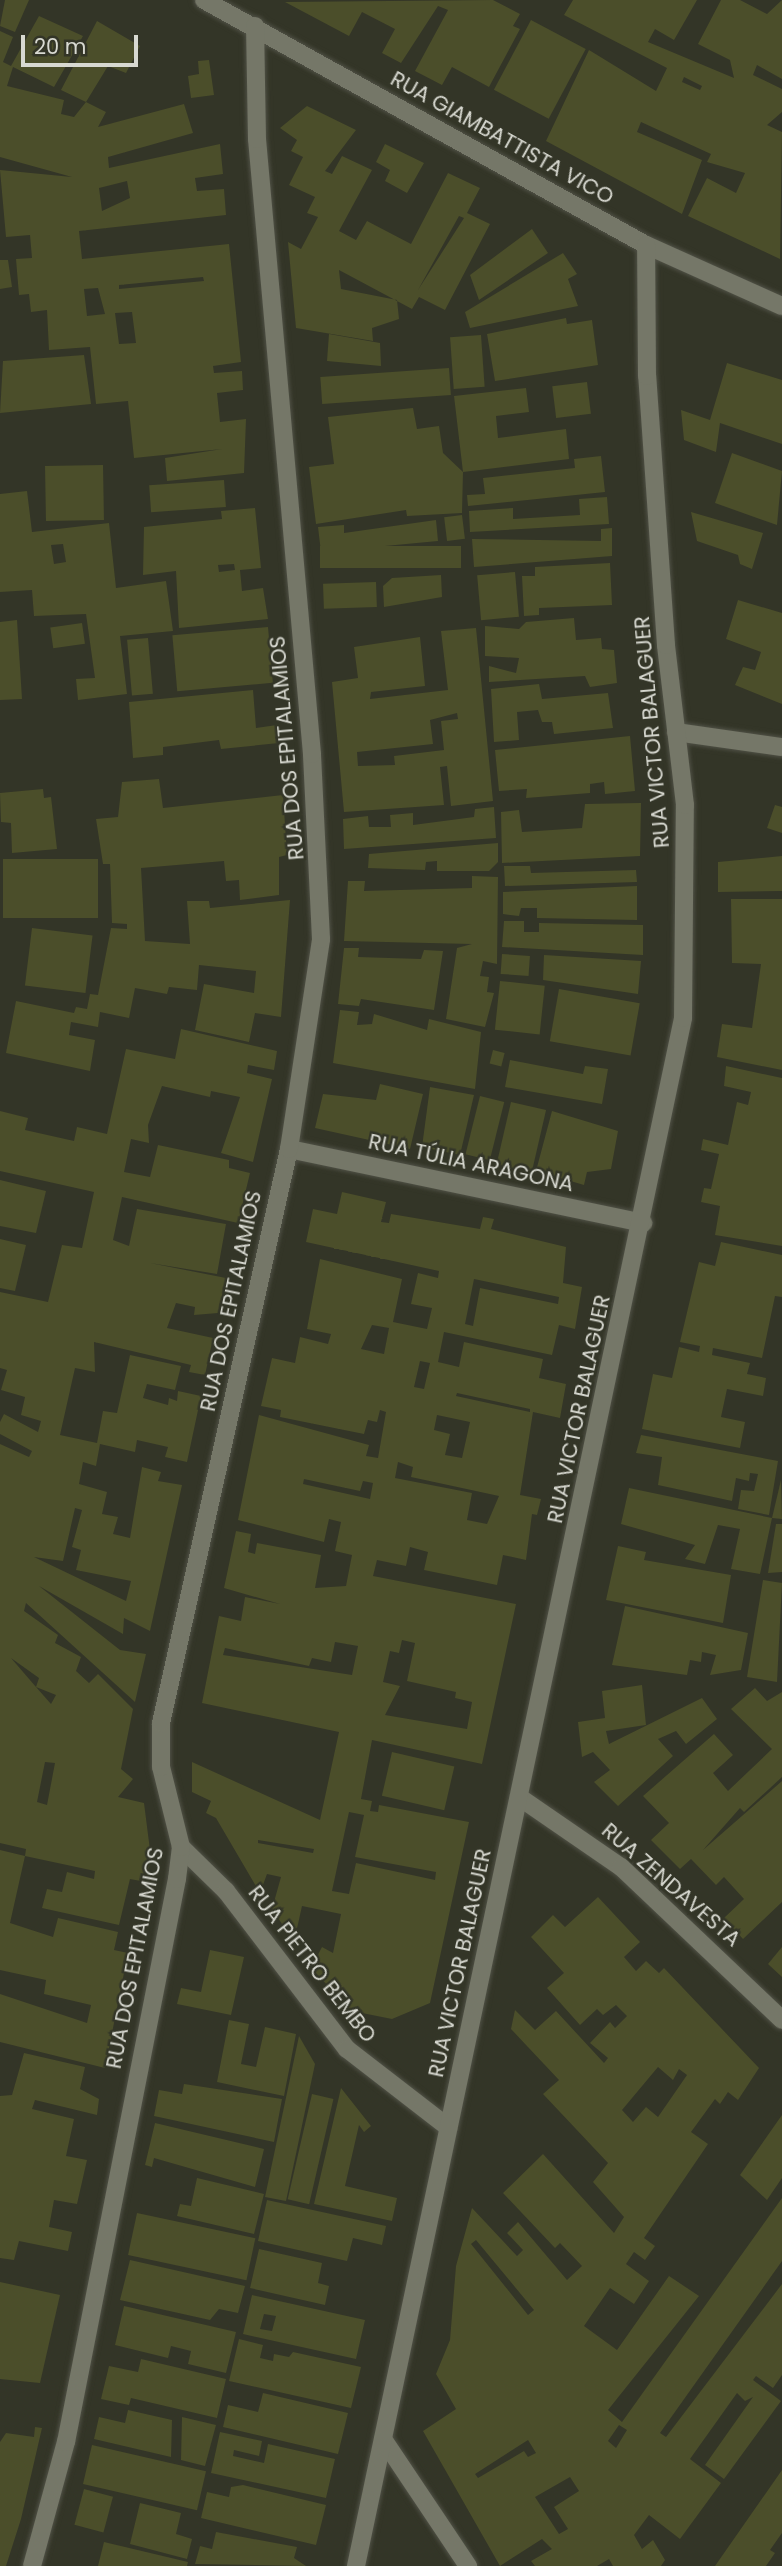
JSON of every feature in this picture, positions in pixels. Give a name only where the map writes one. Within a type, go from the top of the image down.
[{"type":"street","name":"RUA GIAMBATTISTA VICO","points":[[204,0],[646,245],[782,306]]},
{"type":"street","name":"RUA DOS EPITALAMIOS","points":[[32,2566],[66,2442],[181,1847],[161,1767],[161,1723],[289,1149],[323,906],[257,139],[255,26]]},
{"type":"street","name":"RUA VICTOR BALAGUER","points":[[356,2566],[643,1223],[683,1018],[687,866],[647,376],[646,245]]},
{"type":"street","points":[[676,732],[782,747]]},
{"type":"street","name":"RUA TÚLIA ARAGONA","points":[[289,1149],[643,1223]]},
{"type":"street","name":"RUA ZENDAVESTA","points":[[519,1797],[621,1867],[782,2020]]},
{"type":"street","name":"RUA PIETRO BEMBO","points":[[181,1847],[226,1891],[347,2049],[449,2127]]},
{"type":"street","points":[[383,2439],[468,2566]]},
{"type":"building","points":[[5,0],[29,0],[15,32],[0,26]]},
{"type":"building","points":[[493,0],[520,14],[513,26],[520,29],[489,87],[452,67],[442,85],[415,71],[448,10],[438,6],[401,63],[382,53],[395,29],[362,12],[349,36],[285,2]]},
{"type":"building","points":[[573,0],[697,0],[674,40],[655,29],[648,42],[734,78],[730,60],[698,44],[721,0],[740,0],[767,14],[782,0],[782,79],[757,65],[753,75],[782,89],[782,112],[767,125],[782,132],[780,259],[688,216],[707,178],[736,193],[745,173],[707,162],[711,154],[641,122],[637,132],[702,160],[682,214],[546,141],[589,50],[656,91],[667,68],[564,15]],"holes":[[[684,77],[702,86],[700,90],[682,82]]]},
{"type":"building","points":[[39,16],[83,36],[54,87],[13,67],[7,86],[64,100],[61,114],[74,117],[86,102],[106,112],[98,127],[184,104],[193,133],[108,157],[109,168],[220,144],[223,174],[195,178],[197,191],[224,189],[226,215],[79,231],[82,259],[229,244],[241,362],[213,366],[214,373],[242,371],[243,390],[217,393],[220,422],[246,419],[244,473],[167,481],[165,458],[222,449],[134,458],[128,401],[96,404],[90,347],[49,350],[47,310],[31,312],[29,294],[19,295],[16,259],[32,258],[30,235],[6,237],[0,170],[72,177],[0,157],[0,31],[13,37],[3,62],[11,66]],"holes":[[[127,181],[130,198],[102,211],[99,188]],[[203,277],[204,281],[119,289],[119,285]],[[98,288],[105,314],[87,316],[84,289]],[[132,312],[136,343],[119,344],[115,313]]]},
{"type":"building","points":[[531,20],[586,49],[549,119],[494,90]]},
{"type":"building","points":[[97,21],[140,46],[126,73],[108,66],[86,102],[61,90]]},
{"type":"building","points":[[209,60],[214,95],[191,98],[188,76],[199,74],[198,61]]},
{"type":"building","points":[[307,106],[356,130],[325,171],[332,174],[342,156],[372,170],[339,231],[356,240],[367,221],[411,244],[448,173],[480,188],[467,213],[490,224],[445,310],[419,297],[412,309],[397,301],[399,319],[372,328],[373,341],[296,328],[288,242],[301,249],[318,217],[307,213],[315,197],[289,185],[303,157],[291,151],[297,140],[280,128]],"holes":[[[459,216],[464,218],[418,290]],[[339,270],[394,299],[341,289]]]},
{"type":"building","points":[[385,144],[424,163],[407,193],[385,181],[390,170],[376,162]]},
{"type":"building","points":[[532,229],[548,253],[479,300],[470,275]]},
{"type":"building","points":[[563,253],[577,274],[568,279],[578,306],[470,328],[465,312]]},
{"type":"building","points":[[0,260],[8,260],[12,287],[0,289]]},
{"type":"building","points":[[566,318],[567,324],[592,320],[598,365],[495,381],[487,334]]},
{"type":"building","points":[[329,334],[380,343],[381,366],[327,361]]},
{"type":"building","points":[[481,335],[485,387],[454,389],[450,337]]},
{"type":"building","points":[[84,355],[91,404],[0,413],[3,361]]},
{"type":"building","points":[[727,363],[782,380],[782,444],[720,423],[716,452],[684,440],[681,410],[710,420]]},
{"type":"building","points":[[449,368],[451,395],[322,404],[320,377]]},
{"type":"building","points":[[587,382],[591,414],[556,418],[552,386]]},
{"type":"building","points":[[526,388],[529,412],[496,416],[498,438],[566,429],[569,459],[463,472],[454,396]]},
{"type":"building","points":[[413,408],[417,429],[439,426],[443,453],[463,472],[462,513],[407,516],[406,510],[316,524],[309,467],[334,464],[328,417]]},
{"type":"building","points":[[732,453],[782,471],[777,525],[715,503]]},
{"type":"building","points":[[601,456],[605,492],[468,506],[467,495],[485,494],[483,478],[575,468],[574,459]]},
{"type":"building","points":[[103,465],[104,520],[46,521],[45,466]]},
{"type":"building","points":[[224,480],[226,507],[151,512],[149,485]]},
{"type":"building","points":[[27,491],[32,532],[109,523],[116,588],[166,581],[173,631],[120,636],[127,694],[78,700],[76,679],[95,678],[86,614],[34,616],[32,590],[0,592],[0,494]],"holes":[[[63,544],[66,562],[54,564],[51,545]]]},
{"type":"building","points":[[607,497],[609,524],[470,532],[469,511],[513,508],[513,519],[580,515],[579,499]]},
{"type":"building","points":[[255,508],[261,568],[240,570],[242,591],[263,588],[268,619],[179,628],[176,571],[143,575],[144,527],[222,519],[221,511]],"holes":[[[234,564],[235,570],[219,572],[218,565]]]},
{"type":"building","points":[[691,512],[763,533],[752,569],[740,564],[738,555],[697,541]]},
{"type":"building","points":[[462,515],[465,539],[447,541],[444,517]]},
{"type":"building","points":[[436,520],[438,541],[321,552],[318,527],[344,525],[344,533]]},
{"type":"building","points":[[612,528],[612,556],[474,567],[472,539],[601,541],[601,529]]},
{"type":"building","points":[[320,546],[461,546],[461,568],[320,568]]},
{"type":"building","points":[[610,563],[612,605],[539,608],[539,615],[524,616],[522,576],[535,576],[535,567]]},
{"type":"building","points":[[515,572],[519,617],[481,620],[477,575]]},
{"type":"building","points":[[441,575],[442,597],[384,607],[383,586],[392,578]]},
{"type":"building","points":[[376,582],[377,607],[324,609],[323,584]]},
{"type":"building","points":[[738,600],[782,613],[782,704],[735,685],[743,667],[755,670],[761,652],[726,639]]},
{"type":"building","points":[[574,618],[576,640],[601,638],[602,649],[614,650],[617,683],[590,687],[585,676],[489,682],[489,666],[516,673],[519,658],[485,656],[485,626],[519,629],[526,622]]},
{"type":"building","points":[[17,620],[22,699],[0,700],[0,622]]},
{"type":"building","points":[[82,623],[85,644],[53,648],[50,627]]},
{"type":"building","points":[[268,627],[273,683],[177,691],[172,635]]},
{"type":"building","points":[[476,628],[493,801],[451,806],[447,766],[440,767],[444,805],[344,812],[332,682],[358,678],[354,647],[420,637],[425,686],[371,692],[370,699],[448,690],[441,631]],"holes":[[[457,713],[458,719],[441,721],[444,750],[394,756],[395,765],[358,766],[357,752],[433,744],[430,720]]]},
{"type":"building","points":[[148,638],[153,694],[132,696],[127,640]]},
{"type":"building","points":[[539,684],[542,699],[608,693],[613,728],[554,734],[552,722],[542,722],[538,710],[517,712],[519,740],[494,742],[491,689]]},
{"type":"building","points":[[253,690],[256,728],[277,725],[279,743],[221,749],[219,740],[163,747],[163,755],[133,758],[129,702]]},
{"type":"building","points":[[630,736],[635,791],[605,794],[604,782],[590,784],[590,793],[526,798],[527,789],[499,791],[495,750]]},
{"type":"building","points":[[159,779],[163,808],[283,795],[287,855],[279,857],[279,895],[240,900],[239,880],[226,881],[224,861],[141,868],[145,941],[190,944],[187,901],[209,901],[210,908],[290,900],[281,1017],[255,1013],[249,1042],[195,1030],[204,984],[254,993],[256,971],[199,965],[197,990],[169,987],[167,994],[135,988],[129,1018],[100,1012],[98,1027],[71,1022],[69,1035],[95,1040],[90,1071],[6,1053],[16,1001],[74,1013],[76,1007],[87,1009],[90,994],[98,995],[111,928],[127,929],[127,924],[112,923],[110,864],[103,864],[96,819],[118,817],[122,782]]},
{"type":"building","points":[[43,789],[44,798],[51,797],[57,849],[12,853],[11,823],[1,822],[0,793]]},
{"type":"building","points":[[641,803],[640,856],[502,863],[501,812],[519,810],[522,832],[582,828],[585,804]]},
{"type":"building","points":[[775,805],[782,807],[782,833],[767,828]]},
{"type":"building","points":[[494,807],[496,838],[344,849],[343,819],[368,816],[369,827],[391,827],[390,815],[413,813],[413,825],[474,817],[475,809]]},
{"type":"building","points":[[498,843],[498,862],[489,871],[437,871],[437,861],[426,862],[425,870],[368,868],[369,854]]},
{"type":"building","points":[[782,856],[782,891],[718,892],[718,862]]},
{"type":"building","points":[[3,859],[98,859],[98,918],[3,918]]},
{"type":"building","points":[[504,866],[530,866],[531,873],[636,870],[637,882],[505,886]]},
{"type":"building","points":[[472,876],[498,877],[497,964],[483,961],[480,976],[489,977],[487,992],[494,993],[485,1027],[446,1019],[457,948],[472,944],[344,941],[348,881],[365,881],[364,891],[472,888]]},
{"type":"building","points":[[637,886],[637,920],[537,918],[537,908],[521,908],[519,916],[503,914],[503,892]]},
{"type":"building","points":[[731,899],[782,899],[782,1070],[717,1057],[722,1024],[752,1028],[761,964],[732,963]]},
{"type":"building","points":[[504,921],[524,921],[524,932],[539,932],[539,923],[643,925],[643,955],[502,947]]},
{"type":"building","points":[[32,928],[93,935],[85,993],[25,986]]},
{"type":"building","points":[[344,948],[359,948],[358,957],[421,959],[424,950],[443,951],[434,1010],[361,999],[359,1006],[338,1004]]},
{"type":"building","points":[[502,954],[530,956],[529,976],[501,974]]},
{"type":"building","points":[[544,955],[641,961],[638,994],[543,980]]},
{"type":"building","points":[[500,981],[545,986],[540,1034],[495,1030]]},
{"type":"building","points":[[559,989],[640,1003],[631,1055],[550,1041]]},
{"type":"building","points":[[340,1010],[359,1012],[357,1025],[372,1024],[374,1014],[427,1030],[429,1019],[481,1032],[475,1089],[333,1063]]},
{"type":"building","points":[[181,1029],[277,1051],[274,1070],[248,1065],[247,1073],[272,1079],[253,1162],[221,1153],[240,1097],[211,1091],[210,1097],[162,1086],[148,1125],[149,1143],[131,1139],[124,1172],[150,1177],[158,1145],[229,1160],[229,1168],[250,1173],[238,1223],[122,1197],[113,1240],[129,1246],[137,1209],[226,1224],[217,1274],[150,1263],[226,1278],[218,1313],[194,1315],[195,1307],[176,1303],[167,1328],[213,1338],[205,1375],[189,1372],[191,1365],[94,1342],[95,1372],[75,1368],[60,1435],[97,1443],[103,1411],[117,1413],[130,1355],[181,1366],[175,1390],[147,1384],[143,1398],[168,1405],[169,1398],[177,1401],[178,1391],[201,1396],[187,1462],[165,1457],[168,1447],[137,1440],[135,1452],[100,1444],[96,1466],[83,1462],[79,1484],[107,1492],[102,1514],[118,1517],[113,1534],[130,1538],[142,1467],[161,1472],[158,1481],[182,1485],[150,1631],[124,1618],[123,1634],[39,1586],[120,1650],[146,1654],[135,1702],[26,1603],[24,1611],[58,1635],[55,1643],[81,1657],[76,1671],[89,1683],[98,1674],[133,1709],[121,1769],[133,1779],[118,1797],[144,1803],[151,1858],[146,1882],[130,1879],[119,1925],[42,1908],[47,1889],[62,1892],[67,1872],[94,1879],[95,1871],[25,1856],[26,1849],[0,1843],[0,1444],[29,1457],[32,1451],[0,1434],[0,1422],[4,1414],[38,1432],[41,1421],[21,1415],[25,1397],[1,1390],[7,1370],[0,1368],[0,1292],[48,1302],[62,1245],[82,1248],[94,1192],[0,1171],[0,1111],[28,1118],[25,1130],[74,1141],[77,1127],[107,1134],[126,1049],[175,1059]],"holes":[[[75,1508],[82,1510],[72,1547],[81,1550],[76,1570],[131,1581],[126,1601],[34,1557],[63,1561]],[[11,1658],[39,1678],[36,1687]],[[36,1687],[56,1695],[51,1704]],[[45,1762],[55,1763],[47,1805],[37,1802]]]},
{"type":"building","points":[[493,1050],[505,1053],[501,1066],[490,1064]]},
{"type":"building","points":[[510,1060],[583,1074],[585,1066],[608,1069],[602,1104],[505,1087]]},
{"type":"building","points":[[726,1066],[782,1078],[782,1246],[715,1235],[720,1206],[701,1202],[704,1188],[711,1189],[719,1154],[701,1150],[703,1139],[728,1145],[737,1102],[748,1105],[751,1092],[724,1086]]},
{"type":"building","points":[[380,1084],[423,1094],[410,1149],[315,1128],[323,1094],[376,1100]]},
{"type":"building","points":[[430,1087],[474,1095],[460,1155],[422,1147]]},
{"type":"building","points":[[480,1096],[504,1102],[490,1160],[465,1154]]},
{"type":"building","points":[[511,1102],[546,1110],[532,1172],[497,1164]]},
{"type":"building","points":[[552,1111],[618,1131],[611,1169],[587,1172],[584,1185],[536,1171]]},
{"type":"building","points":[[0,1180],[46,1191],[36,1233],[0,1226]]},
{"type":"building","points":[[342,1192],[386,1202],[381,1222],[389,1223],[391,1214],[480,1229],[483,1217],[494,1219],[491,1229],[566,1247],[563,1283],[582,1287],[575,1329],[559,1325],[552,1355],[444,1332],[438,1362],[459,1367],[464,1342],[543,1359],[539,1378],[566,1384],[560,1418],[533,1412],[520,1495],[541,1499],[537,1515],[532,1514],[526,1560],[503,1555],[497,1585],[424,1570],[428,1552],[410,1547],[406,1566],[377,1560],[373,1576],[516,1604],[482,1764],[372,1740],[361,1799],[372,1801],[370,1811],[378,1812],[379,1805],[469,1822],[430,2003],[392,2019],[352,2011],[311,1968],[322,1947],[333,1953],[341,1914],[302,1906],[294,1942],[272,1909],[281,1877],[267,1874],[260,1893],[216,1818],[206,1813],[211,1801],[192,1792],[192,1762],[320,1820],[339,1732],[202,1703],[219,1616],[241,1621],[245,1597],[280,1604],[224,1588],[236,1531],[251,1534],[248,1552],[255,1554],[257,1543],[321,1555],[315,1588],[346,1586],[352,1555],[335,1551],[341,1522],[329,1519],[324,1542],[238,1520],[259,1415],[369,1445],[366,1456],[378,1458],[386,1412],[380,1410],[377,1422],[368,1420],[364,1434],[280,1417],[281,1410],[261,1406],[272,1358],[295,1363],[300,1337],[328,1344],[331,1334],[307,1329],[320,1259],[402,1279],[393,1322],[427,1329],[432,1308],[411,1304],[418,1273],[438,1278],[439,1271],[306,1242],[313,1209],[337,1214]],"holes":[[[474,1279],[559,1297],[558,1304],[480,1288],[473,1326],[465,1324]],[[372,1325],[389,1328],[384,1354],[361,1349]],[[420,1361],[430,1363],[424,1389],[414,1387]],[[457,1393],[530,1409],[530,1412],[456,1396]],[[437,1415],[470,1422],[462,1458],[445,1455],[450,1434],[434,1430]],[[398,1462],[413,1467],[411,1477],[499,1496],[487,1524],[467,1520],[472,1493],[395,1478]],[[304,1479],[360,1491],[363,1481],[373,1483],[370,1499],[303,1484]],[[402,1640],[415,1643],[407,1681],[456,1692],[455,1698],[472,1702],[467,1729],[385,1715],[400,1686],[383,1682],[390,1651],[399,1653]],[[335,1642],[358,1646],[352,1675],[223,1655],[225,1648],[309,1666],[312,1658],[331,1662]],[[349,1812],[364,1815],[355,1857],[436,1872],[435,1880],[356,1863],[349,1894],[332,1891]],[[258,1840],[314,1849],[313,1853],[258,1843]]]},
{"type":"building","points":[[0,1239],[26,1245],[15,1291],[0,1288]]},
{"type":"building","points":[[721,1242],[782,1255],[782,1297],[775,1296],[762,1358],[713,1348],[712,1355],[750,1363],[747,1374],[766,1378],[763,1396],[727,1389],[721,1417],[745,1422],[740,1448],[642,1429],[653,1374],[672,1378],[679,1347],[699,1352],[700,1346],[680,1342],[699,1262],[715,1266]]},
{"type":"building","points":[[641,1435],[778,1461],[769,1515],[738,1509],[741,1490],[754,1491],[758,1474],[750,1473],[749,1481],[736,1478],[732,1501],[658,1485],[662,1457],[636,1453]]},
{"type":"building","points":[[781,1480],[782,1519],[772,1518]]},
{"type":"building","points":[[629,1488],[772,1518],[760,1574],[731,1569],[740,1529],[718,1525],[705,1564],[685,1559],[695,1545],[621,1524]]},
{"type":"building","points":[[776,1524],[782,1524],[782,1572],[768,1573]]},
{"type":"building","points":[[618,1546],[646,1552],[644,1560],[731,1575],[723,1623],[606,1600]]},
{"type":"building","points":[[763,1580],[782,1583],[777,1682],[747,1677]]},
{"type":"building","points":[[625,1606],[748,1633],[741,1670],[710,1675],[716,1655],[702,1652],[701,1662],[690,1660],[687,1675],[612,1665]]},
{"type":"building","points":[[642,1685],[646,1725],[606,1731],[609,1744],[702,1698],[717,1719],[686,1744],[676,1731],[658,1739],[673,1756],[618,1806],[594,1782],[610,1770],[593,1752],[582,1757],[578,1722],[605,1718],[602,1691]]},
{"type":"building","points":[[755,1688],[767,1701],[782,1692],[782,1777],[744,1812],[740,1808],[703,1850],[782,1781],[782,1902],[743,1939],[724,1918],[744,1899],[724,1877],[716,1885],[691,1859],[680,1869],[651,1840],[669,1823],[643,1796],[714,1734],[733,1755],[713,1773],[728,1791],[772,1749],[731,1709]]},
{"type":"building","points":[[392,1752],[454,1766],[444,1810],[382,1796]]},
{"type":"building","points":[[0,1850],[25,1856],[10,1923],[53,1937],[58,1918],[118,1932],[114,1950],[128,1953],[105,2068],[0,2042],[0,1994],[87,2023],[91,2005],[44,1994],[46,1980],[0,1970]]},
{"type":"building","points":[[598,1897],[640,1942],[624,1957],[636,1971],[646,1961],[659,1973],[664,1968],[759,2068],[738,2100],[728,2092],[720,2104],[715,2099],[691,2132],[708,2144],[644,2238],[655,2246],[645,2260],[634,2252],[626,2264],[649,2281],[634,2304],[610,2288],[584,2326],[617,2350],[669,2276],[699,2296],[608,2410],[622,2422],[782,2198],[782,2261],[660,2433],[666,2437],[782,2284],[782,2375],[773,2388],[756,2376],[753,2380],[781,2401],[724,2479],[705,2465],[753,2397],[745,2401],[737,2393],[690,2459],[721,2483],[680,2539],[649,2515],[634,2535],[642,2549],[653,2540],[665,2560],[661,2566],[613,2566],[609,2559],[597,2566],[535,2566],[531,2561],[552,2549],[542,2539],[500,2566],[423,2431],[456,2409],[436,2374],[450,2340],[456,2266],[472,2208],[517,2256],[523,2250],[507,2233],[518,2222],[567,2280],[582,2266],[560,2243],[555,2248],[503,2193],[543,2154],[614,2233],[624,2217],[593,2182],[608,2163],[543,2094],[559,2080],[511,2029],[515,2010],[535,2030],[556,2011],[604,2063],[608,2058],[590,2043],[610,2022],[615,2028],[627,2016],[616,2005],[603,2015],[597,2009],[580,2025],[547,1988],[564,1973],[531,1937],[553,1915],[565,1927]],"holes":[[[658,2067],[673,2080],[679,2069],[687,2075],[658,2117],[646,2107],[633,2122],[622,2110]],[[476,2240],[534,2310],[528,2315],[471,2244]],[[619,2425],[627,2430],[616,2448],[608,2441]],[[528,2440],[536,2453],[528,2457],[524,2451],[478,2478],[475,2474]],[[570,2477],[579,2491],[554,2507],[568,2529],[559,2534],[535,2497]]]},
{"type":"building","points":[[782,1947],[782,1977],[768,1964]]},
{"type":"building","points":[[210,1950],[244,1957],[231,2015],[177,2004],[181,1988],[201,1992]]},
{"type":"building","points":[[229,2020],[249,2024],[241,2064],[256,2067],[265,2027],[296,2034],[284,2096],[217,2082]]},
{"type":"building","points":[[299,2036],[315,2064],[286,2201],[265,2197]]},
{"type":"building","points":[[24,2053],[85,2067],[80,2089],[99,2099],[97,2115],[35,2100],[32,2109],[74,2119],[66,2156],[87,2160],[77,2204],[54,2200],[49,2227],[72,2232],[68,2251],[19,2241],[14,2260],[0,2258],[0,2096],[12,2095]]},
{"type":"building","points":[[184,2084],[282,2099],[274,2142],[154,2116],[159,2090],[182,2094]]},
{"type":"building","points":[[341,2088],[371,2126],[364,2132],[359,2125],[345,2186],[397,2198],[392,2221],[314,2204]]},
{"type":"building","points":[[312,2094],[333,2099],[309,2204],[288,2199]]},
{"type":"building","points":[[782,2115],[782,2178],[767,2200],[740,2175]]},
{"type":"building","points":[[155,2123],[264,2149],[255,2187],[154,2158],[152,2167],[145,2165]]},
{"type":"building","points":[[197,2178],[264,2194],[254,2234],[177,2216],[180,2204],[191,2206]]},
{"type":"building","points":[[267,2200],[386,2226],[382,2245],[353,2238],[347,2261],[258,2241]]},
{"type":"building","points":[[137,2213],[255,2238],[246,2280],[128,2255]]},
{"type":"building","points":[[259,2249],[322,2263],[318,2283],[329,2286],[325,2305],[250,2288]]},
{"type":"building","points":[[130,2260],[245,2286],[238,2313],[219,2309],[210,2320],[120,2300]]},
{"type":"building","points":[[0,2282],[60,2295],[40,2383],[0,2379]]},
{"type":"building","points":[[252,2295],[365,2320],[356,2359],[243,2334]],"holes":[[[264,2314],[276,2316],[272,2331],[260,2329]]]},
{"type":"building","points":[[124,2306],[236,2332],[226,2373],[188,2364],[191,2351],[171,2346],[168,2358],[115,2345]]},
{"type":"building","points":[[239,2339],[263,2345],[260,2358],[273,2361],[274,2354],[289,2357],[293,2352],[361,2367],[351,2408],[229,2381]]},
{"type":"building","points":[[141,2359],[226,2379],[217,2418],[131,2398],[129,2405],[101,2399],[109,2366],[138,2372]]},
{"type":"building","points":[[263,2393],[348,2413],[338,2454],[223,2427],[228,2405],[258,2412]]},
{"type":"building","points":[[128,2410],[172,2420],[171,2457],[94,2439],[99,2417],[125,2423]]},
{"type":"building","points":[[182,2417],[216,2425],[205,2466],[181,2460]]},
{"type":"building","points":[[35,2427],[42,2428],[21,2519],[6,2566],[0,2566],[0,2442],[6,2433],[34,2437]]},
{"type":"building","points":[[220,2432],[262,2441],[259,2456],[234,2450],[233,2456],[264,2463],[268,2444],[335,2459],[326,2498],[211,2473]]},
{"type":"building","points":[[92,2445],[206,2471],[197,2510],[83,2484]]},
{"type":"building","points":[[782,2470],[782,2533],[770,2550],[775,2553],[766,2566],[715,2566]]},
{"type":"building","points":[[243,2485],[326,2505],[316,2545],[201,2518],[207,2492],[229,2497],[231,2487]]},
{"type":"building","points":[[84,2489],[113,2497],[103,2533],[74,2525]]},
{"type":"building","points":[[140,2503],[181,2513],[176,2534],[192,2539],[187,2559],[130,2544]]},
{"type":"building","points":[[216,2532],[297,2547],[294,2558],[306,2566],[195,2564],[200,2546],[212,2549]]},
{"type":"building","points":[[104,2542],[188,2562],[187,2566],[98,2566]]}]
